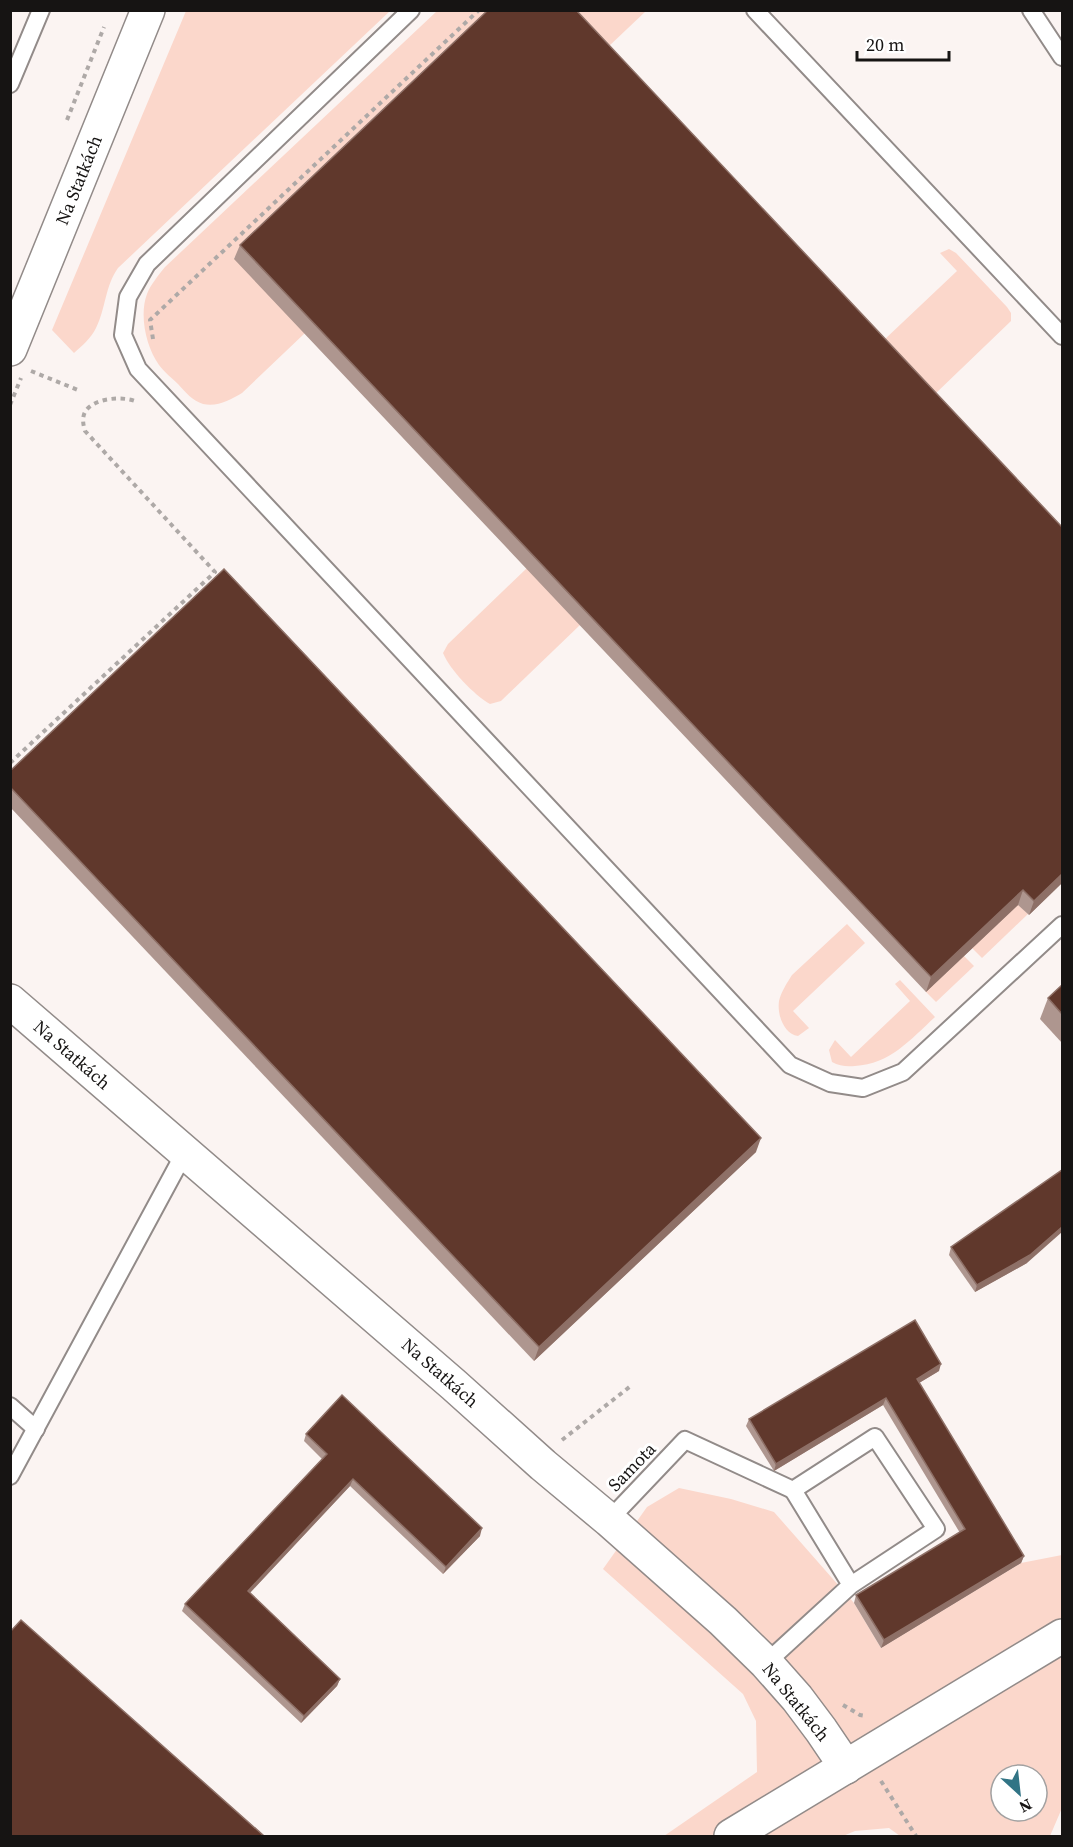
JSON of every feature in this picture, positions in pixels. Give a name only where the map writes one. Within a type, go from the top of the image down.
[{"type":"street","name":"Na Statkách","points":[[10,349],[148,10]]},
{"type":"street","name":"Na Statkách","points":[[10,1001],[454,1385],[766,1662],[821,1730],[856,1761]]},
{"type":"street","points":[[731,1836],[1062,1636]]},
{"type":"lane","points":[[10,84],[41,10]]},
{"type":"lane","points":[[411,10],[147,264],[128,297],[123,335],[138,369],[790,1065],[830,1083],[863,1088],[903,1072],[1062,925]]},
{"type":"lane","points":[[755,10],[1062,336]]},
{"type":"lane","points":[[1030,10],[1062,57]]},
{"type":"lane","points":[[10,1476],[185,1152]]},
{"type":"lane","points":[[10,1406],[36,1429]]},
{"type":"lane","points":[[766,1662],[851,1585],[936,1529],[875,1437],[793,1490],[851,1585]]},
{"type":"lane","name":"Samota","points":[[609,1521],[685,1440],[793,1490]]},
{"type":"path","points":[[154,342],[150,320],[478,10]]},
{"type":"path","points":[[433,54],[437,58]]},
{"type":"path","points":[[312,167],[317,172]]},
{"type":"path","points":[[10,405],[25,369],[53,378],[78,390]]},
{"type":"path","points":[[10,763],[215,572],[85,431],[83,421],[86,410],[97,403],[113,399],[132,399],[152,412],[165,398]]},
{"type":"path","points":[[556,1444],[632,1385]]},
{"type":"path","points":[[856,1761],[916,1836]]},
{"type":"shaded area","points":[[186,11],[390,11],[118,268],[110,282],[96,328],[74,353],[52,330]]},
{"type":"shaded area","points":[[437,11],[497,11],[234,258],[305,333],[242,393],[214,405],[196,401],[161,368],[147,340],[144,311],[147,294],[153,283],[165,267]]},
{"type":"shaded area","points":[[573,11],[646,11],[608,47]]},
{"type":"shaded area","points":[[949,249],[956,253],[1007,307],[1011,313],[1011,321],[935,394],[884,340],[957,271],[940,253]]},
{"type":"shaded area","points":[[527,568],[580,625],[501,701],[490,704],[463,682],[443,653],[448,644]]},
{"type":"shaded area","points":[[1018,904],[1028,914],[982,958],[972,948]]},
{"type":"shaded area","points":[[847,924],[865,943],[793,1011],[809,1028],[798,1036],[789,1032],[780,1018],[779,1001],[783,991],[792,975]]},
{"type":"shaded area","points":[[963,955],[974,966],[936,1002],[925,991]]},
{"type":"shaded area","points":[[900,980],[935,1017],[908,1042],[879,1061],[852,1066],[832,1062],[829,1050],[835,1040],[851,1057],[910,1001],[895,984]]},
{"type":"shaded area","points":[[679,1488],[731,1499],[774,1512],[854,1603],[881,1648],[1021,1563],[1062,1555],[1062,1808],[1050,1836],[900,1836],[889,1828],[855,1831],[843,1836],[664,1836],[757,1772],[756,1721],[743,1694],[603,1569],[647,1507]]},
{"type":"building","points":[[488,10],[576,10],[1062,527],[1062,874],[1034,901],[1023,890],[931,977],[240,245]]},
{"type":"building","points":[[224,569],[761,1138],[539,1347],[10,787],[10,771]]},
{"type":"building","points":[[1062,985],[1062,1014],[1048,998]]},
{"type":"building","points":[[1062,1170],[1062,1227],[1030,1255],[977,1285],[951,1247]]},
{"type":"building","points":[[915,1320],[941,1364],[917,1379],[1024,1556],[884,1640],[856,1595],[965,1529],[886,1398],[776,1464],[749,1419]]},
{"type":"building","points":[[342,1395],[482,1528],[446,1567],[353,1479],[248,1591],[340,1679],[304,1716],[185,1604],[327,1454],[306,1434]]},
{"type":"building","points":[[21,1620],[264,1836],[10,1836],[10,1632]]}]
